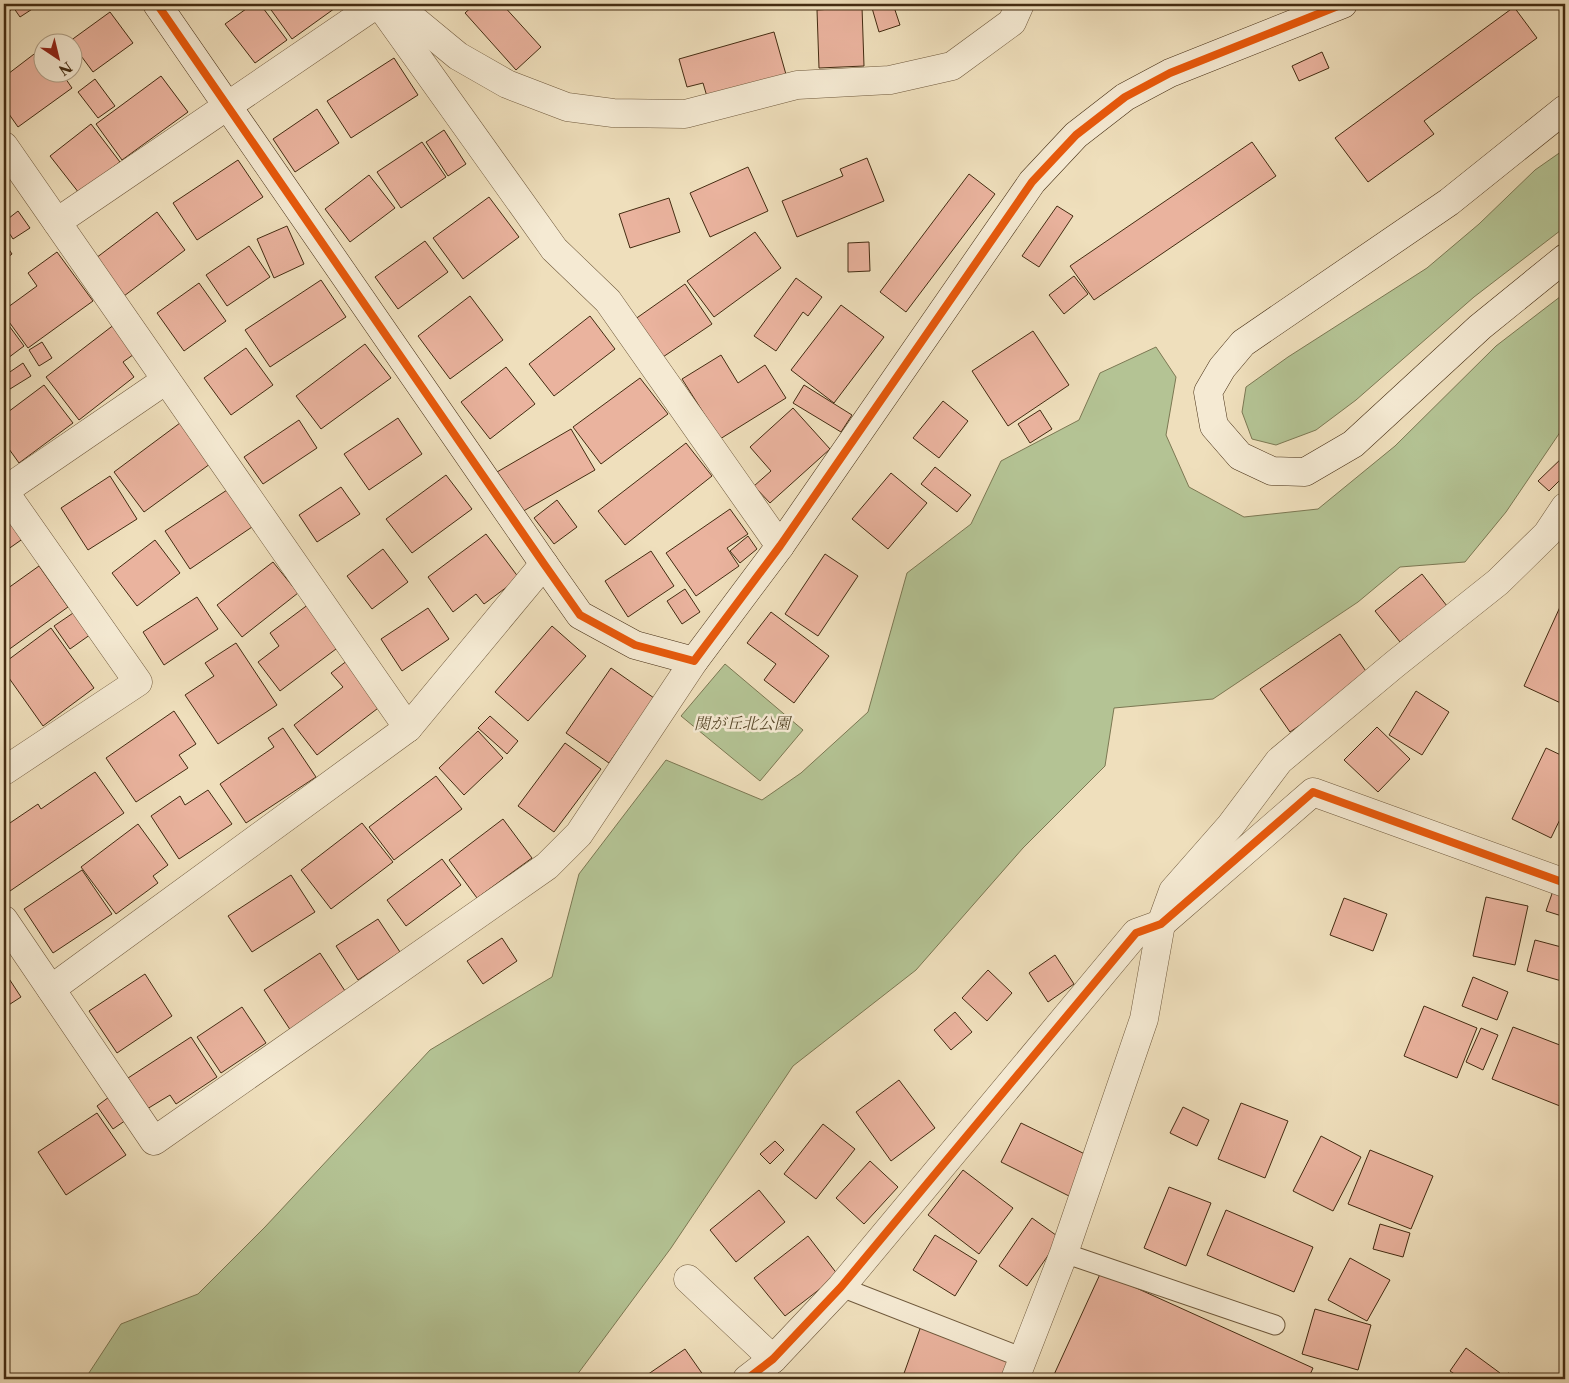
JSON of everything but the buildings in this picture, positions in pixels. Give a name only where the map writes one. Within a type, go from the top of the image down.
[{"type":"street","points":[[157,4],[580,615],[635,645],[694,661]]},
{"type":"street","points":[[57,222],[378,4],[554,249],[608,301],[780,546]]},
{"type":"street","points":[[395,4],[458,56],[507,84],[567,107],[613,113],[685,114],[797,85],[890,80],[952,66],[1012,22],[1020,4]]},
{"type":"street","points":[[4,920],[154,1141],[547,866],[579,834],[694,661],[780,546],[1032,182],[1076,135],[1125,97],[1170,73],[1343,4]]},
{"type":"street","points":[[1565,109],[1449,202],[1243,343],[1222,368],[1208,392],[1214,426],[1240,456],[1272,472],[1305,472],[1353,444],[1480,327],[1565,258]]},
{"type":"street","points":[[4,146],[408,728]]},
{"type":"street","points":[[4,771],[138,682],[4,491],[166,380]]},
{"type":"street","points":[[1019,1369],[1064,1253],[1144,1019],[1161,924],[1173,890],[1230,825],[1279,761],[1498,582],[1547,534],[1565,507]]},
{"type":"street","points":[[51,989],[408,728],[544,564]]},
{"type":"street","points":[[747,1379],[773,1358],[841,1286],[1136,933],[1161,924],[1313,792],[1565,883]]},
{"type":"street","points":[[688,1279],[773,1358]]},
{"type":"lane","points":[[1064,1253],[1275,1325]]},
{"type":"lane","points":[[841,1286],[1019,1369]]},
{"type":"green space","points":[[1565,149],[1565,227],[1474,297],[1356,400],[1316,430],[1276,445],[1252,439],[1242,412],[1246,387],[1288,357],[1427,268],[1479,224],[1535,170]]},
{"type":"green space","points":[[1565,293],[1565,425],[1506,512],[1465,562],[1400,567],[1358,602],[1213,699],[1114,708],[1105,766],[1023,848],[916,970],[793,1066],[671,1248],[574,1379],[85,1379],[121,1324],[198,1294],[265,1227],[430,1050],[552,977],[579,874],[666,760],[762,800],[801,773],[868,712],[907,573],[971,524],[1001,461],[1079,420],[1100,373],[1156,347],[1176,377],[1166,435],[1189,487],[1244,517],[1318,509],[1395,446],[1496,346]]},
{"type":"green space","name":"関が丘北公園","points":[[725,664],[803,730],[760,781],[681,716]]},
{"type":"cycle path","points":[[157,4],[580,615],[635,645],[694,661],[780,546],[1032,182],[1076,135],[1125,97],[1170,73],[1343,4]]},
{"type":"cycle path","points":[[747,1379],[773,1359],[841,1287],[1136,933],[1161,924],[1313,792],[1565,883]]}]
